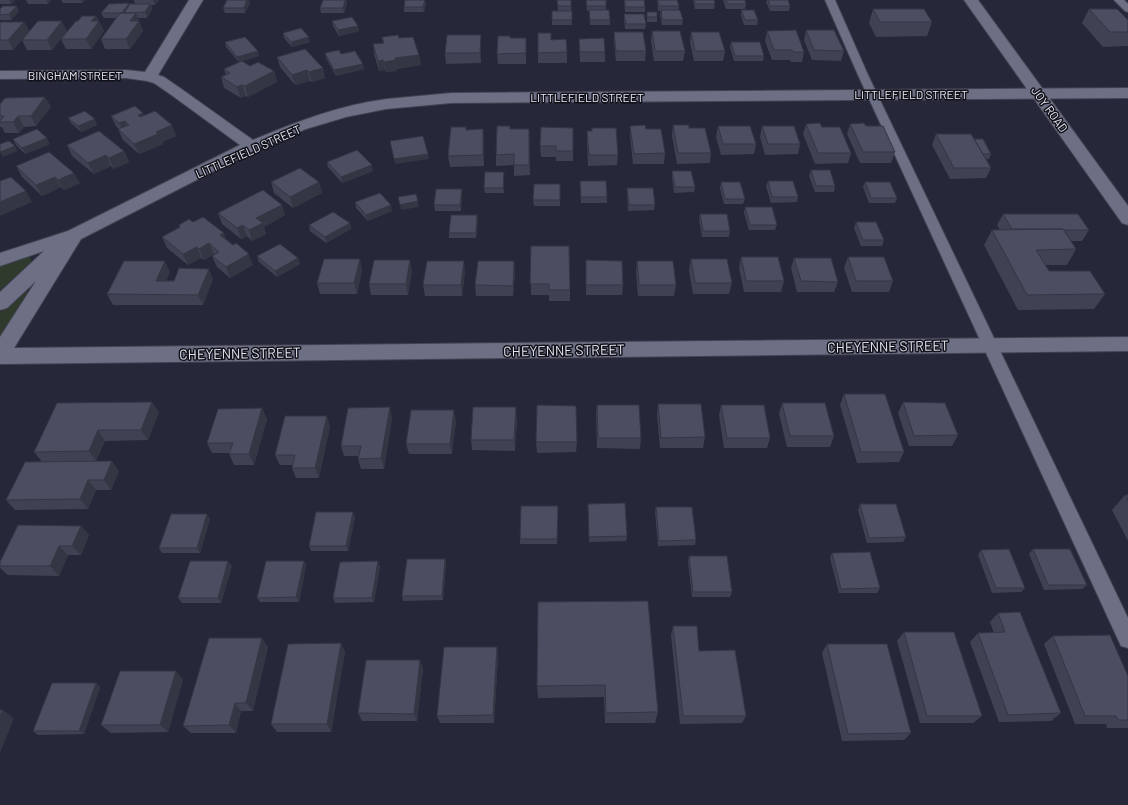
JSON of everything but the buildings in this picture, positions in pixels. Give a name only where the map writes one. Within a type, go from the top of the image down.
[{"type":"street","points":[[149,77],[196,0]]},
{"type":"street","name":"JOY ROAD","points":[[971,0],[1128,219]]},
{"type":"street","name":"BINGHAM STREET","points":[[0,75],[126,74],[149,77],[159,80],[251,146]]},
{"type":"street","name":"LITTLEFIELD STREET","points":[[0,260],[74,235],[251,146],[300,126],[342,113],[386,104],[429,99],[467,97],[1128,93]]},
{"type":"street","points":[[0,355],[74,235]]},
{"type":"street","name":"LITTLEFIELD STREET","points":[[0,303],[74,235]]},
{"type":"street","name":"CHEYENNE STREET","points":[[0,355],[990,344],[1128,344]]},
{"type":"lane","points":[[830,0],[872,94],[1128,639]]},
{"type":"lane","points":[[1119,0],[1128,10]]},
{"type":"green space","points":[[22,256],[30,257],[32,263],[0,290],[0,267]]},
{"type":"green space","points":[[27,291],[29,293],[0,340],[0,312]]}]
